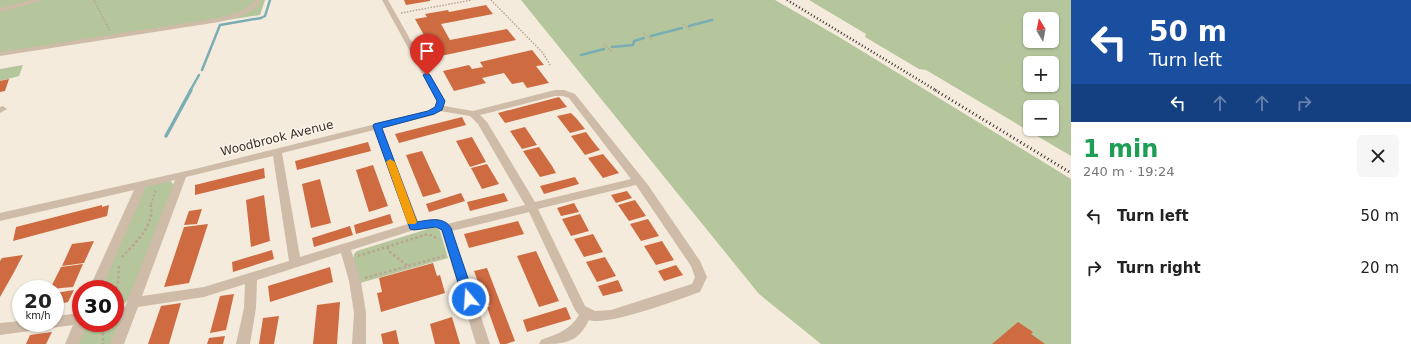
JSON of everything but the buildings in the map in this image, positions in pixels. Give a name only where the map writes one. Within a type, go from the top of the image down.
[{"type":"street","points":[[0,10],[40,0]]},
{"type":"street","points":[[0,54],[219,20],[237,16],[249,11],[259,0]]},
{"type":"street","points":[[385,0],[441,101],[439,108],[473,114],[554,93],[564,93],[572,96],[637,181],[696,264],[701,277],[696,288],[611,315],[594,317],[581,310],[532,207],[482,122],[473,114]]},
{"type":"street","name":"Woodbrook Avenue","points":[[1,218],[277,152],[431,112],[439,108]]},
{"type":"street","points":[[377,126],[414,226]]},
{"type":"street","points":[[277,152],[295,264]]},
{"type":"street","points":[[117,344],[182,175]]},
{"type":"street","points":[[448,233],[532,207],[637,181]]},
{"type":"street","points":[[99,280],[139,192],[140,184]]},
{"type":"street","points":[[124,310],[131,307],[204,292],[295,264],[347,254],[414,226],[437,223],[448,233],[483,344]]},
{"type":"street","points":[[347,254],[355,280],[360,313],[359,344]]},
{"type":"street","points":[[243,344],[250,308],[251,278]]},
{"type":"street","points":[[546,344],[570,336],[581,324],[586,313]]},
{"type":"street","points":[[0,329],[12,328]]},
{"type":"street","points":[[72,344],[76,332]]},
{"type":"path","points":[[94,0],[112,34]]},
{"type":"path","points":[[392,14],[472,0]]},
{"type":"path","points":[[491,0],[543,53],[550,65]]},
{"type":"path","points":[[682,24],[691,30]]},
{"type":"path","points":[[643,33],[652,40]]},
{"type":"path","points":[[604,44],[612,52]]},
{"type":"path","points":[[118,280],[118,265],[124,253],[145,231],[151,215],[151,202],[160,180]]},
{"type":"path","points":[[347,254],[387,247],[428,234],[441,240],[448,233]]},
{"type":"path","points":[[387,247],[390,252],[408,266]]},
{"type":"path","points":[[355,280],[454,253]]},
{"type":"path","points":[[102,332],[103,344]]},
{"type":"green space","points":[[0,0],[265,0],[260,15],[0,55]]},
{"type":"green space","points":[[521,0],[775,0],[839,37],[1071,179],[1071,344],[821,344],[759,294]]},
{"type":"green space","points":[[809,0],[1071,0],[1071,156],[1037,136],[1059,136],[1059,100],[1023,100],[1023,128],[926,70],[919,69],[865,37],[866,34]]},
{"type":"green space","points":[[23,65],[19,76],[0,81],[0,69]]},
{"type":"green space","points":[[171,181],[174,186],[130,298],[124,304],[124,280],[105,280],[143,189],[148,185]]},
{"type":"green space","points":[[431,228],[437,228],[440,231],[448,258],[360,283],[353,261],[354,254],[357,251]]},
{"type":"green space","points":[[83,332],[117,332],[113,344],[78,344]]},
{"type":"waterway","points":[[202,70],[220,25],[261,18],[265,16],[270,0]]},
{"type":"waterway","points":[[689,26],[712,20]]},
{"type":"waterway","points":[[651,36],[682,28]]},
{"type":"waterway","points":[[612,47],[633,45],[634,41],[644,38]]},
{"type":"waterway","points":[[581,55],[604,49]]},
{"type":"waterway","points":[[190,91],[199,75]]},
{"type":"waterway","points":[[166,136],[191,90]]},
{"type":"railway","points":[[787,0],[937,91]]},
{"type":"railway","points":[[935,90],[1071,173]]},
{"type":"slow traffic","points":[[390,162],[412,222]]},
{"type":"route","points":[[427,75],[441,101],[439,108],[431,112],[377,126],[414,226],[437,223],[446,228],[469,299]]}]
